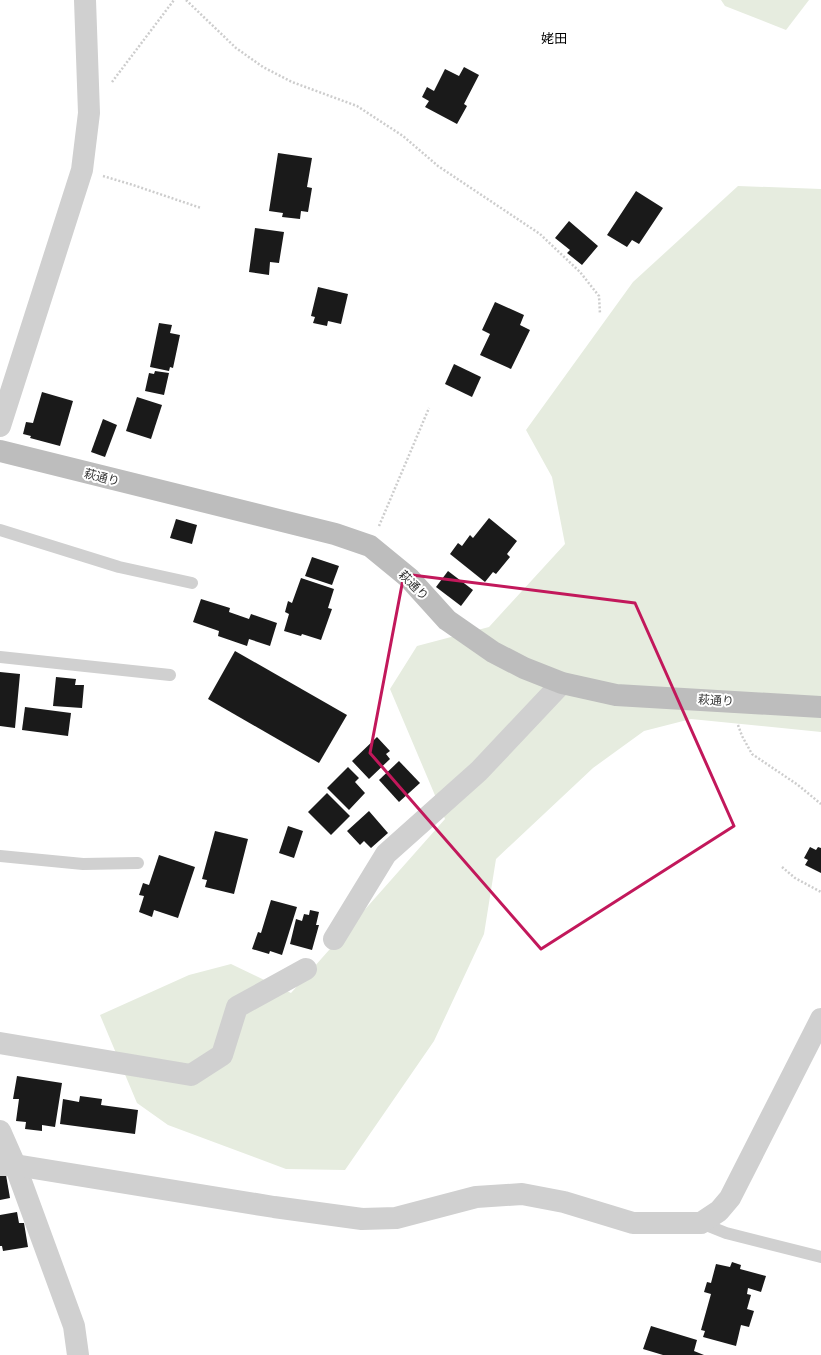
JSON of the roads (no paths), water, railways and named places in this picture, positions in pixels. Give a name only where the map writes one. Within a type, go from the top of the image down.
[{"type":"street","points":[[0,426],[82,170],[89,113],[85,0]]},
{"type":"street","name":"萩通り","points":[[0,451],[335,534],[370,546],[409,578],[447,620],[493,652],[524,668],[562,683],[616,695],[821,707]]},
{"type":"street","points":[[334,939],[386,854],[479,770],[562,683]]},
{"type":"street","points":[[0,1043],[191,1075],[222,1055],[237,1007],[306,969]]},
{"type":"street","points":[[7,1165],[362,1219],[396,1218],[476,1197],[522,1194],[564,1202],[633,1223],[701,1223],[719,1211],[730,1198],[821,1018]]},
{"type":"street","points":[[0,1131],[7,1165],[74,1326],[78,1355]]},
{"type":"lane","points":[[0,530],[119,566],[192,583]]},
{"type":"lane","points":[[0,657],[170,675]]},
{"type":"lane","points":[[0,856],[83,864],[138,863]]},
{"type":"lane","points":[[701,1223],[726,1233],[821,1257]]},
{"type":"district","name":"姥田","points":[[554,38]]}]
